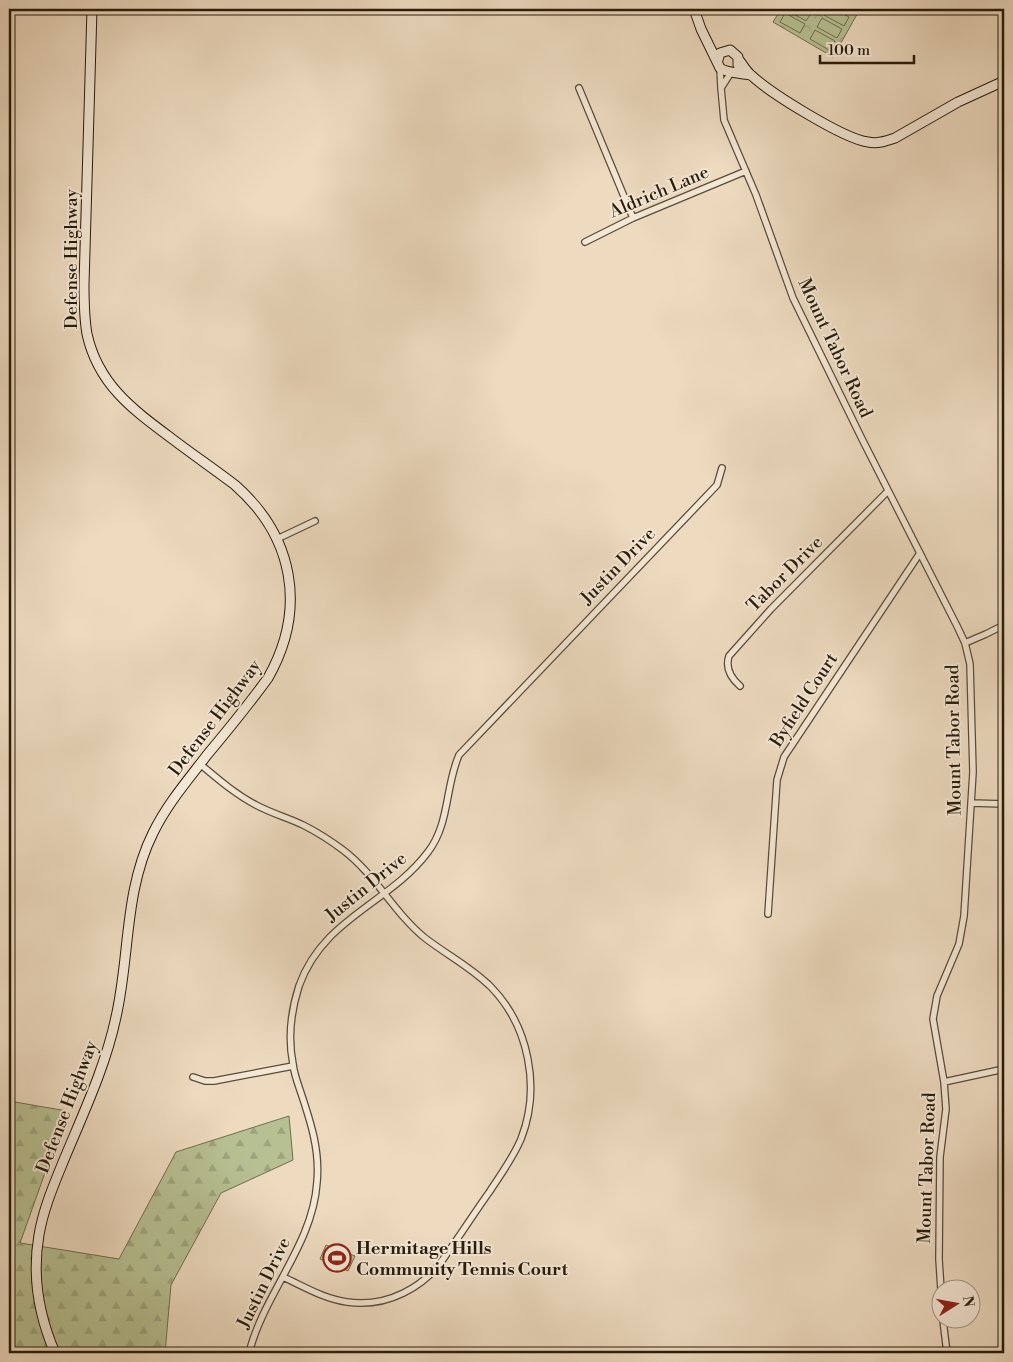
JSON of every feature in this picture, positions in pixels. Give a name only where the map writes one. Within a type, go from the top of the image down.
[{"type":"main road","name":"Defense Highway","points":[[54,1353],[43,1321],[37,1283],[37,1248],[44,1214],[100,1070],[116,1019],[122,989],[131,906],[141,863],[163,815],[200,764],[268,678],[283,648],[290,619],[290,591],[286,566],[277,539],[263,515],[247,496],[122,400],[105,379],[91,347],[85,322],[84,284],[92,9]]},
{"type":"main road","points":[[694,9],[719,64],[725,71],[750,75]]},
{"type":"main road","points":[[706,39],[727,50],[734,51],[750,75],[784,99],[836,130],[859,140],[876,143],[885,142],[900,136],[958,102],[1004,81]]},
{"type":"main road","points":[[719,64],[720,53],[727,50]]},
{"type":"main road","points":[[732,71],[738,66],[739,60]]},
{"type":"street","name":"Mount Tabor Road","points":[[719,64],[724,120],[756,195],[793,298],[965,642],[971,680],[973,742],[972,803],[966,899],[962,930],[952,962],[937,996],[934,1010],[934,1030],[944,1082],[946,1108],[940,1158],[940,1280]]},
{"type":"street","points":[[721,88],[732,71]]},
{"type":"street","points":[[579,88],[633,218]]},
{"type":"street","name":"Aldrich Lane","points":[[585,242],[633,218],[746,171]]},
{"type":"street","name":"Justin Drive","points":[[249,1353],[255,1333],[308,1225],[316,1197],[318,1164],[315,1139],[293,1066],[290,1038],[294,1003],[300,984],[312,960],[318,950],[335,931],[408,875],[418,865],[437,839],[445,816],[452,773],[459,755],[717,485],[722,468]]},
{"type":"street","name":"Tabor Drive","points":[[740,686],[732,678],[728,662],[729,656],[771,609],[888,491]]},
{"type":"street","points":[[277,539],[315,522]]},
{"type":"street","name":"Byfield Court","points":[[768,914],[777,780],[784,757],[920,553]]},
{"type":"street","points":[[965,642],[1004,625]]},
{"type":"street","points":[[200,764],[241,797],[257,806],[303,825],[354,858],[420,934],[472,970],[492,988],[510,1013],[522,1037],[529,1067],[530,1096],[521,1139],[508,1162],[444,1258],[430,1275],[414,1288],[385,1300],[362,1303],[347,1302],[325,1296],[283,1277]]},
{"type":"street","points":[[972,803],[1004,804]]},
{"type":"street","points":[[193,1077],[214,1082],[293,1066]]},
{"type":"street","points":[[944,1082],[1004,1069]]},
{"type":"street","points":[[944,1330],[947,1353]]},
{"type":"green space","points":[[781,9],[860,9],[833,57],[773,22]]},
{"type":"green space","points":[[788,9],[806,9],[812,12],[806,21]]},
{"type":"green space","points":[[828,9],[834,9],[849,17],[844,26],[824,15]]},
{"type":"green space","points":[[785,13],[805,24],[800,33],[780,22]]},
{"type":"green space","points":[[822,18],[842,29],[837,38],[817,27]]},
{"type":"green space","points":[[815,30],[835,41],[829,50],[810,39]]},
{"type":"green space","points":[[9,1101],[67,1111],[20,1243],[119,1259],[176,1152],[289,1116],[293,1160],[221,1193],[171,1285],[165,1353],[9,1353]]},
{"type":"green space","name":"Hermitage Hills Community Tennis Court","points":[[326,1245],[355,1256],[348,1271],[320,1259]]},
{"type":"place","name":"Hermitage Hills Community Tennis Court","points":[[337,1258]]}]
